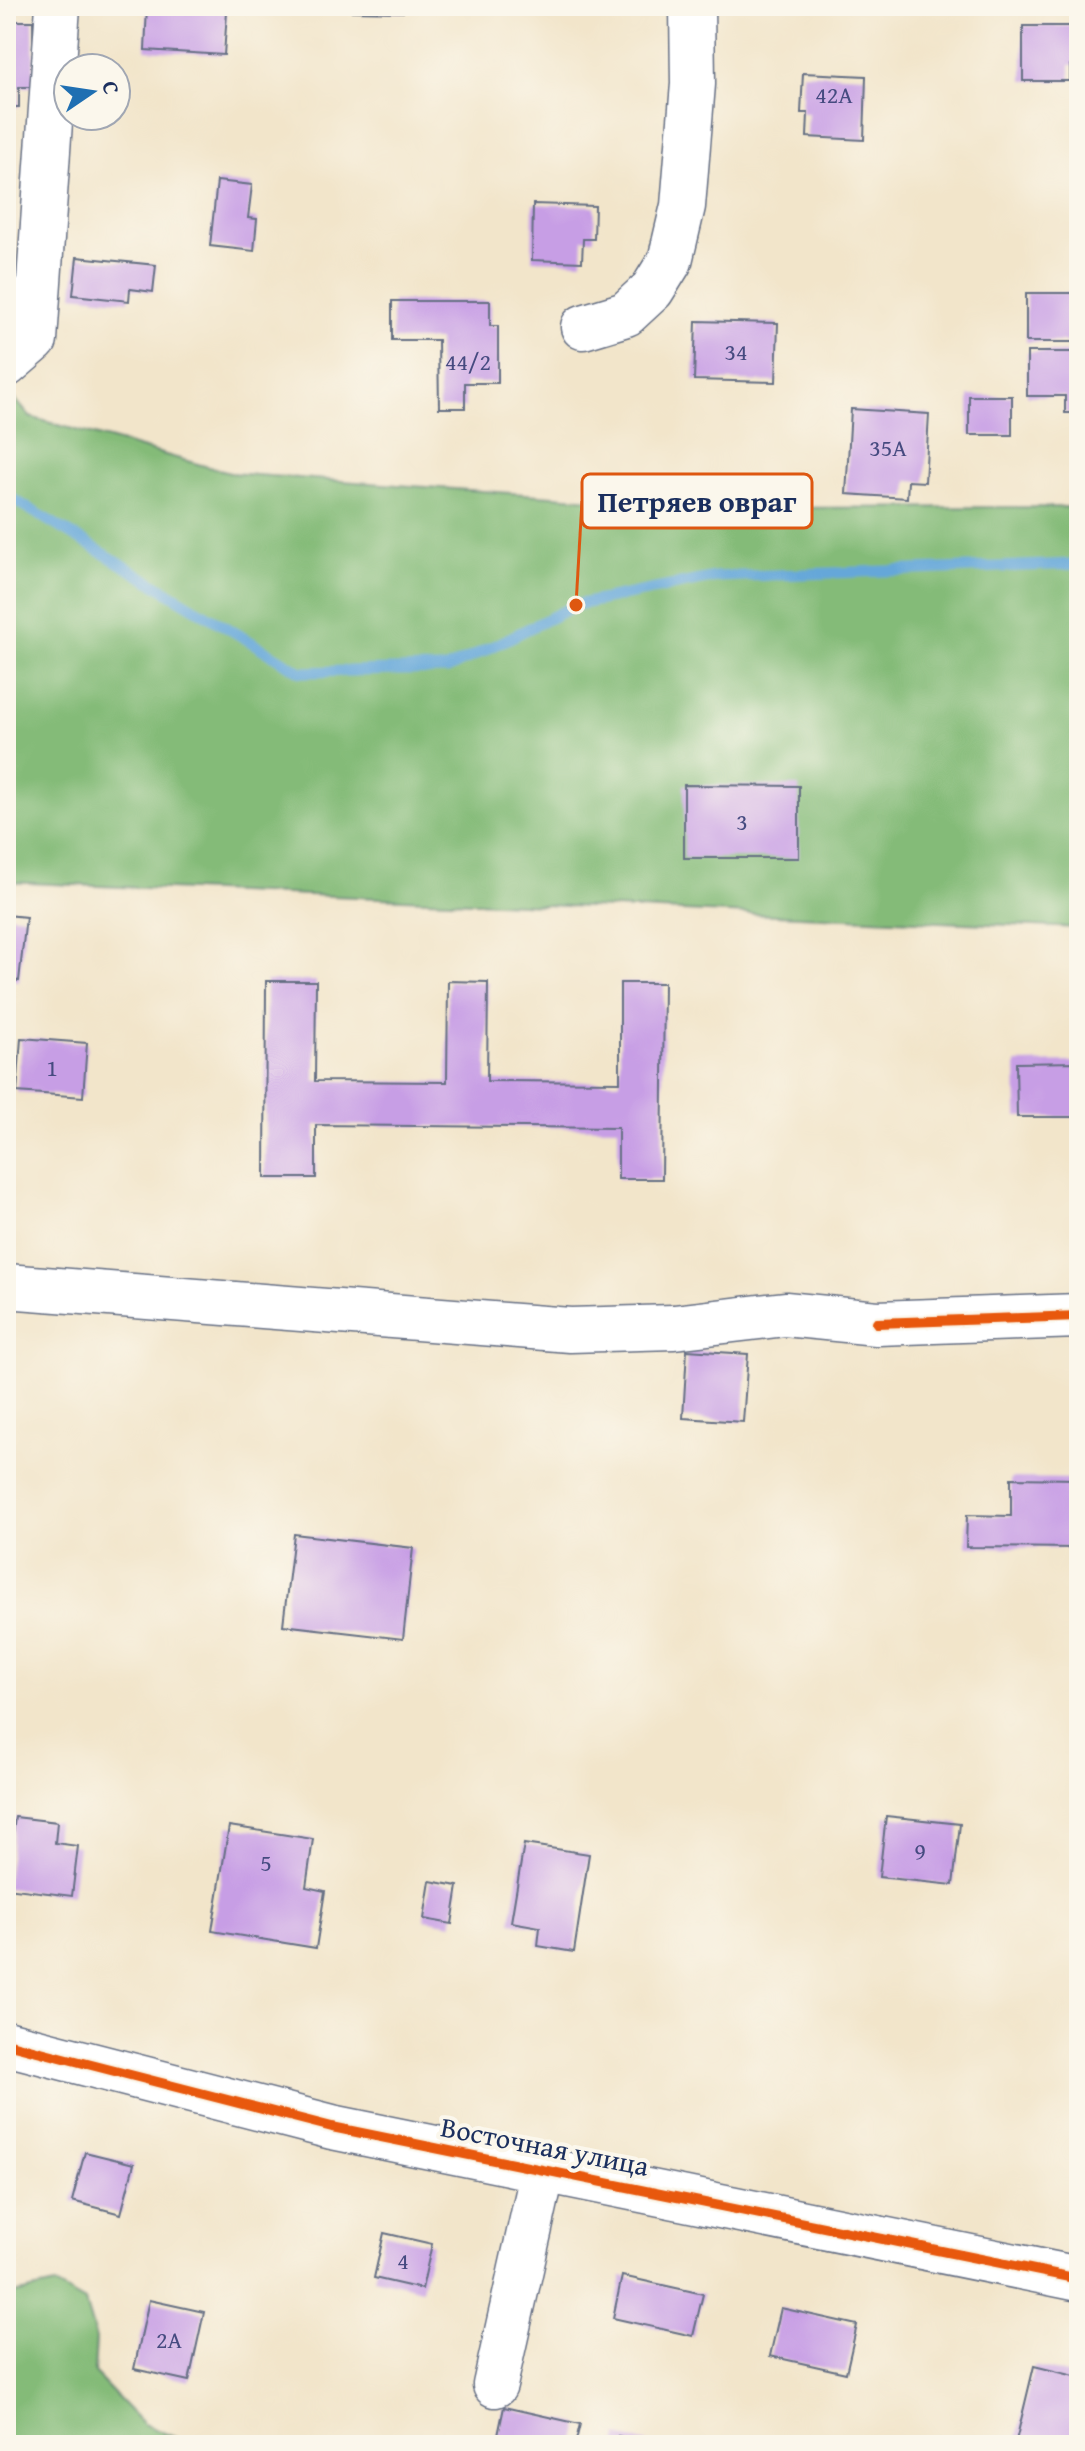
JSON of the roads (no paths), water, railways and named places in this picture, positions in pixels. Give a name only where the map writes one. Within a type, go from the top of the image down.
[{"type":"street","points":[[6,365],[35,340],[58,6]]},
{"type":"street","points":[[583,327],[626,314],[652,290],[670,261],[683,206],[693,84],[692,6]]},
{"type":"street","points":[[6,1286],[570,1330],[674,1327],[785,1314],[877,1323],[1079,1316]]},
{"type":"street","name":"Восточная улица","points":[[6,2043],[332,2127],[1079,2279]]},
{"type":"street","points":[[495,2385],[543,2170]]},
{"type":"waterway","points":[[6,495],[301,672],[447,669],[576,605],[716,577],[1079,564]]},
{"type":"place","name":"Петряев овраг","points":[[576,605]]}]
